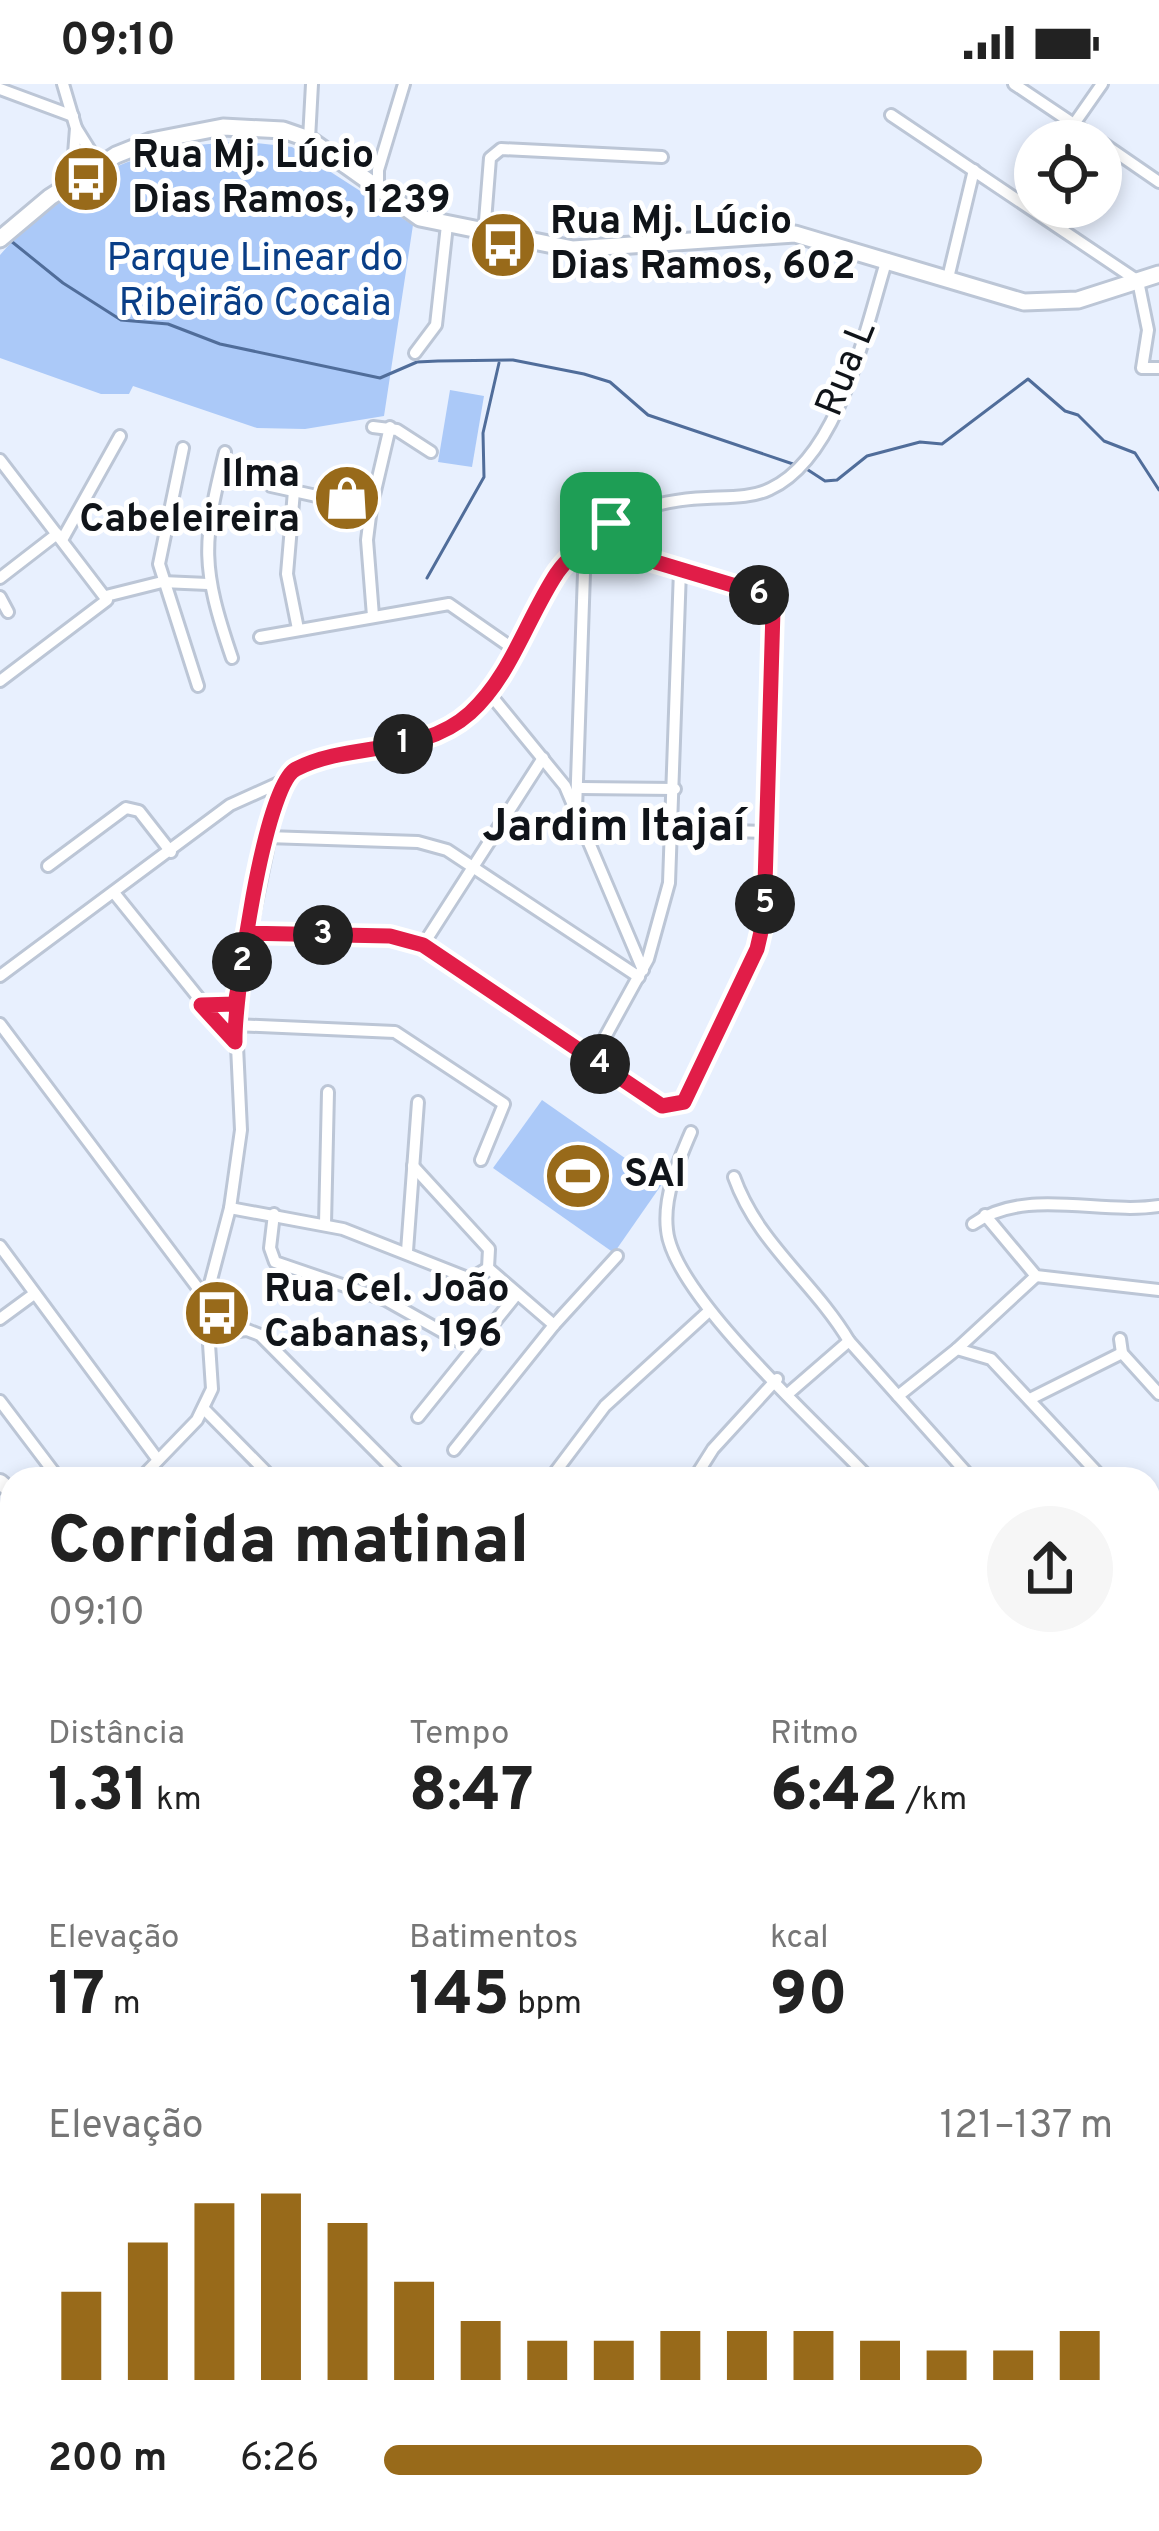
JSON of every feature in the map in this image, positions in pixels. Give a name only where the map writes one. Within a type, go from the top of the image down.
[{"type":"main road","points":[[5,234],[99,165],[151,141],[224,127],[283,130],[309,139],[370,174],[377,192],[420,218],[574,249],[795,234],[1024,302],[1054,303],[1159,274]]},
{"type":"street","points":[[63,84],[74,122],[99,165]]},
{"type":"street","points":[[309,139],[312,84]]},
{"type":"street","points":[[370,174],[404,84]]},
{"type":"street","points":[[1014,84],[1068,120]]},
{"type":"street","points":[[1077,120],[1102,84]]},
{"type":"street","points":[[0,89],[74,122]]},
{"type":"street","points":[[891,116],[1138,281],[1148,330],[1142,368],[1159,368]]},
{"type":"street","points":[[72,181],[74,122]]},
{"type":"street","points":[[484,234],[490,158],[501,149],[662,157]]},
{"type":"street","points":[[1122,157],[1159,182]]},
{"type":"street","points":[[948,278],[974,170]]},
{"type":"street","points":[[415,352],[436,325],[447,225]]},
{"type":"street","name":"Rua L","points":[[611,523],[657,501],[762,492],[795,471],[843,396],[887,260]]},
{"type":"street","points":[[373,427],[390,428],[431,452]]},
{"type":"street","points":[[373,616],[368,540],[390,428]]},
{"type":"street","points":[[0,578],[60,537],[120,436]]},
{"type":"street","points":[[183,448],[164,532],[162,582],[198,686]]},
{"type":"street","points":[[225,452],[205,533],[208,584],[232,658]]},
{"type":"street","points":[[0,460],[106,596]]},
{"type":"street","points":[[271,486],[371,508]]},
{"type":"street","points":[[294,491],[287,574],[298,629]]},
{"type":"street","points":[[0,976],[247,794],[281,782],[302,766],[439,734],[489,693],[560,569],[611,523]]},
{"type":"street","points":[[248,933],[390,936],[423,945],[669,1108],[684,1102],[757,949],[764,919],[773,610],[749,590],[619,551],[610,538],[611,523]]},
{"type":"street","points":[[576,813],[585,544]]},
{"type":"street","points":[[593,1059],[641,974],[661,924],[674,829],[680,570]]},
{"type":"street","points":[[0,681],[97,610],[106,596],[162,582],[208,584]]},
{"type":"street","points":[[0,597],[8,611]]},
{"type":"street","points":[[260,637],[455,605],[515,650]]},
{"type":"street","points":[[489,693],[543,758],[576,813],[641,974]]},
{"type":"street","points":[[423,945],[543,758]]},
{"type":"street","points":[[151,1467],[205,1409],[214,1370],[206,1300],[230,1208],[241,1130],[235,1004],[281,782]]},
{"type":"street","points":[[580,788],[675,789]]},
{"type":"street","points":[[48,866],[127,808],[139,811],[171,852]]},
{"type":"street","points":[[674,829],[767,832]]},
{"type":"street","points":[[267,837],[418,842],[474,865],[641,974]]},
{"type":"street","points":[[115,893],[235,1042]]},
{"type":"street","points":[[201,1005],[235,1004]]},
{"type":"street","points":[[0,1024],[206,1300]]},
{"type":"street","points":[[235,1025],[381,1029],[407,1038],[506,1107],[482,1160]]},
{"type":"street","points":[[325,1224],[328,1091]]},
{"type":"street","points":[[407,1251],[418,1102]]},
{"type":"street","points":[[691,1132],[672,1180],[666,1227],[671,1252],[708,1312],[859,1467]]},
{"type":"street","points":[[413,1166],[489,1249],[488,1268]]},
{"type":"street","points":[[734,1177],[764,1240],[819,1296],[850,1341],[961,1467]]},
{"type":"street","points":[[973,1224],[986,1215],[1057,1204],[1159,1206]]},
{"type":"street","points":[[230,1208],[325,1224],[407,1251],[470,1280],[488,1268]]},
{"type":"street","points":[[274,1214],[270,1248],[275,1262],[386,1300],[434,1322],[473,1349]]},
{"type":"street","points":[[986,1215],[1036,1276],[1159,1290]]},
{"type":"street","points":[[0,1246],[158,1460]]},
{"type":"street","points":[[454,1450],[554,1325],[617,1256]]},
{"type":"street","points":[[488,1268],[554,1325]]},
{"type":"street","points":[[898,1396],[1036,1276]]},
{"type":"street","points":[[0,1319],[34,1294]]},
{"type":"street","points":[[418,1417],[518,1294]]},
{"type":"street","points":[[559,1467],[605,1406],[708,1312]]},
{"type":"street","points":[[212,1334],[247,1330],[260,1335],[391,1467]]},
{"type":"street","points":[[1120,1339],[1122,1353],[1159,1394]]},
{"type":"street","points":[[789,1393],[850,1341]]},
{"type":"street","points":[[957,1349],[991,1359],[1092,1467]]},
{"type":"street","points":[[1030,1399],[1122,1353]]},
{"type":"street","points":[[704,1467],[777,1379]]},
{"type":"street","points":[[0,1401],[49,1467]]},
{"type":"street","points":[[205,1409],[261,1467]]},
{"type":"green space","name":"Parque Linear do Ribeirão Cocaia","points":[[247,142],[292,147],[413,225],[384,416],[305,429],[257,428],[133,386],[129,394],[101,394],[0,358],[0,255],[54,204],[111,169],[141,157]]},
{"type":"green space","points":[[450,390],[484,396],[472,467],[438,462]]},
{"type":"green space","name":"SAI","points":[[542,1100],[662,1184],[614,1253],[493,1168]]},
{"type":"waterway","points":[[11,241],[63,283],[121,320],[168,324],[220,344],[380,378],[417,362],[438,361],[513,360],[584,374],[610,382],[648,415],[793,464]]},
{"type":"waterway","points":[[427,578],[484,477],[483,433],[499,363]]},
{"type":"waterway","points":[[802,466],[825,481],[837,480],[867,456],[920,442],[942,444],[1028,379],[1065,411],[1078,415],[1104,441],[1135,453],[1159,490]]},
{"type":"place","name":"Rua Mj. Lúcio Dias Ramos, 1239","points":[[86,179]]},
{"type":"place","name":"Rua Mj. Lúcio Dias Ramos, 602","points":[[503,245]]},
{"type":"place","name":"Ilma Cabeleireira","points":[[347,498]]},
{"type":"place","name":"SAI","points":[[578,1176]]},
{"type":"place","name":"Rua Cel. João Cabanas, 196","points":[[217,1313]]},
{"type":"district","name":"Jardim Itajaí","points":[[614,828]]},
{"type":"route","points":[[611,523],[560,569],[489,693],[468,715],[439,734],[302,766],[281,782],[276,793],[248,933],[235,1004],[235,1042],[201,1005],[218,1009],[235,1004],[248,933],[390,936],[423,945],[662,1106],[677,1108],[684,1102],[757,949],[764,919],[773,610],[765,598],[749,590],[630,557],[614,546],[611,523]]}]
